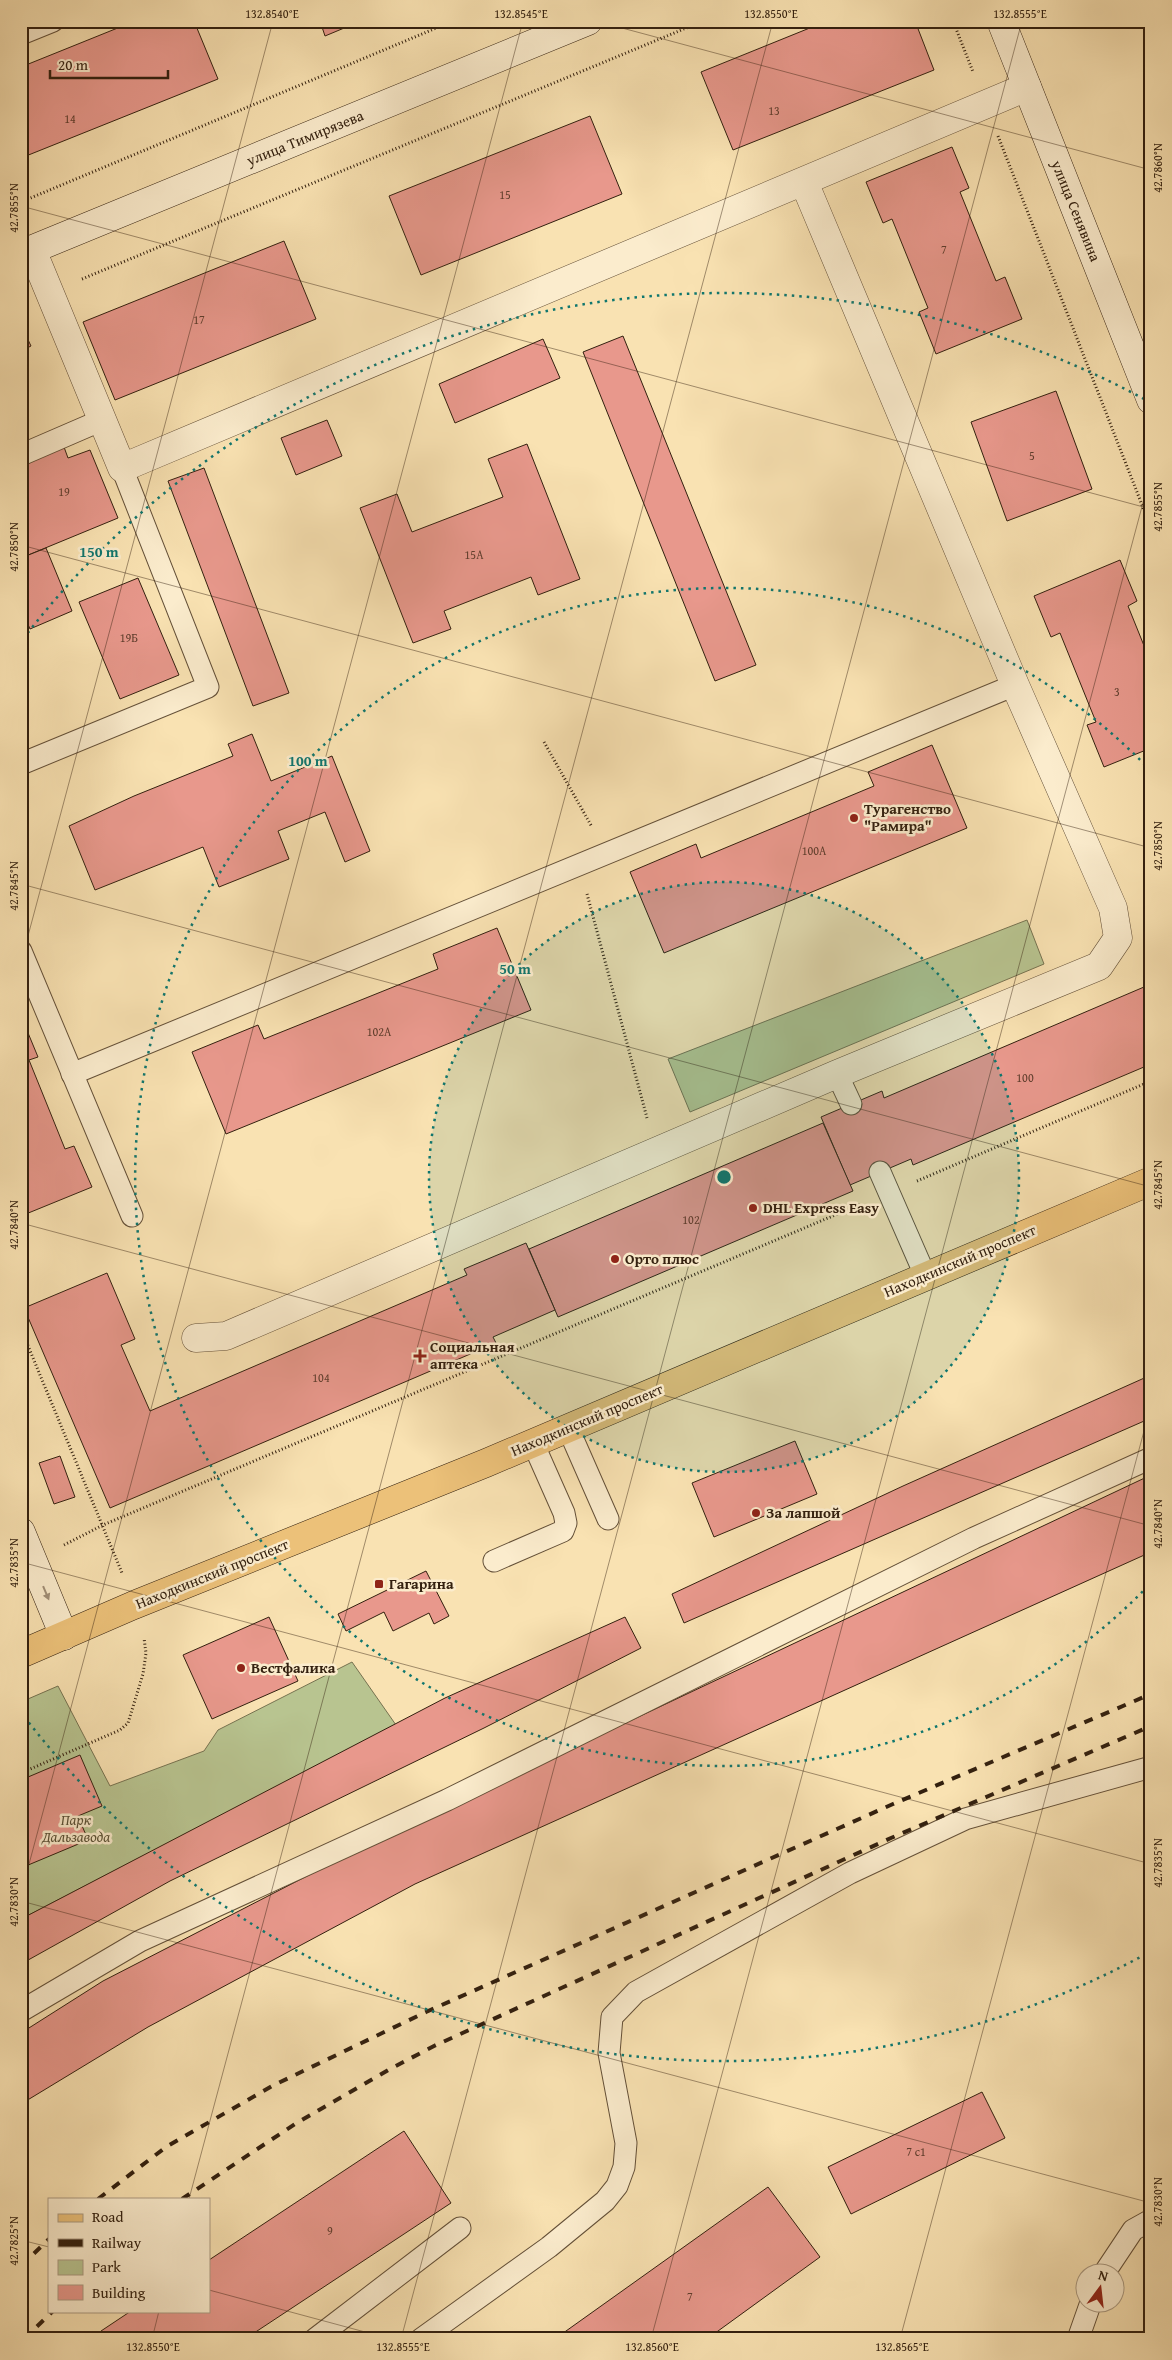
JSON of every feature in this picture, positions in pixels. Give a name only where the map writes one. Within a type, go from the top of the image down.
[{"type":"main road","name":"Находкинский проспект","points":[[21,1654],[134,1605],[533,1443],[925,1275],[1151,1181]]},
{"type":"street","name":"улица Тимирязева","points":[[27,252],[588,21]]},
{"type":"street","name":"улица Сенявина","points":[[1001,21],[1151,400]]},
{"type":"street","points":[[27,252],[50,292],[122,468],[986,106],[1027,87]]},
{"type":"street","points":[[196,1338],[226,1336],[837,1074],[1098,966],[1118,938],[1113,908],[1015,685],[804,182]]},
{"type":"street","points":[[21,1532],[64,1636]]},
{"type":"lane","points":[[21,34],[53,21]]},
{"type":"lane","points":[[21,455],[102,420]]},
{"type":"lane","points":[[21,764],[208,687],[122,468]]},
{"type":"lane","points":[[72,1074],[1015,685]]},
{"type":"lane","points":[[21,951],[132,1216]]},
{"type":"lane","points":[[837,1074],[851,1104]]},
{"type":"lane","points":[[880,1172],[925,1275]]},
{"type":"lane","points":[[568,1428],[608,1519]]},
{"type":"lane","points":[[494,1561],[563,1531],[566,1523],[564,1513],[533,1443]]},
{"type":"lane","points":[[21,2011],[140,1941],[447,1800],[974,1538],[1151,1458]]},
{"type":"lane","points":[[421,2339],[549,2247],[605,2201],[617,2186],[624,2167],[626,2143],[609,2053],[612,2017],[636,1992],[850,1873],[965,1820],[1151,1767]]},
{"type":"lane","points":[[1112,2262],[1133,2230],[1151,2220]]},
{"type":"lane","points":[[315,2339],[460,2228]]},
{"type":"lane","points":[[1078,2339],[1087,2312]]},
{"type":"path","points":[[21,202],[453,21]]},
{"type":"path","points":[[50,292],[704,21]]},
{"type":"path","points":[[953,21],[1151,528]]},
{"type":"path","points":[[544,742],[608,853]]},
{"type":"path","points":[[580,865],[656,1152]]},
{"type":"path","points":[[33,1561],[103,1525],[1151,1081]]},
{"type":"path","points":[[21,1329],[103,1525],[134,1605],[143,1632],[146,1653],[143,1674],[128,1723],[120,1730],[21,1773]]},
{"type":"green space","points":[[1027,920],[1044,964],[690,1112],[668,1059]]},
{"type":"green space","name":"Парк Дальзавода","points":[[352,1662],[396,1725],[21,1919],[21,1702],[58,1686],[110,1786],[204,1751],[218,1730]]},
{"type":"building","points":[[135,21],[194,21],[218,79],[21,158],[21,67]]},
{"type":"building","points":[[320,21],[361,21],[325,36]]},
{"type":"building","points":[[827,21],[915,21],[934,70],[733,150],[701,72]]},
{"type":"building","points":[[590,116],[622,194],[421,275],[389,196]]},
{"type":"building","points":[[952,147],[969,188],[960,192],[996,281],[1005,277],[1022,319],[936,354],[919,312],[928,308],[892,219],[883,223],[866,182]]},
{"type":"building","points":[[284,241],[316,319],[115,400],[83,322]]},
{"type":"building","points":[[21,325],[31,346],[21,351]]},
{"type":"building","points":[[623,336],[756,665],[715,681],[583,352]]},
{"type":"building","points":[[543,339],[560,378],[455,423],[439,384]]},
{"type":"building","points":[[1056,391],[1092,489],[1007,521],[971,422]]},
{"type":"building","points":[[327,420],[342,456],[296,475],[281,438]]},
{"type":"building","points":[[527,444],[580,579],[538,595],[531,577],[444,611],[451,629],[413,643],[360,508],[397,494],[412,532],[503,497],[488,459]]},
{"type":"building","points":[[64,447],[68,458],[90,450],[118,518],[21,558],[21,465]]},
{"type":"building","points":[[204,468],[289,693],[253,706],[168,481]]},
{"type":"building","points":[[46,548],[72,611],[30,629],[21,608],[21,558]]},
{"type":"building","points":[[1120,560],[1137,601],[1128,606],[1151,663],[1151,748],[1104,767],[1087,725],[1096,722],[1060,633],[1051,637],[1034,596]]},
{"type":"building","points":[[138,578],[179,675],[120,699],[79,602]]},
{"type":"building","points":[[252,734],[271,781],[332,756],[370,851],[345,862],[325,812],[278,831],[289,859],[219,887],[203,847],[95,890],[69,826],[134,796],[233,756],[228,744]]},
{"type":"building","points":[[932,745],[967,828],[664,953],[630,872],[696,844],[701,858],[874,786],[868,772]]},
{"type":"building","points":[[1151,830],[1151,850],[1144,833]]},
{"type":"building","points":[[497,928],[531,1010],[226,1134],[192,1052],[258,1025],[264,1039],[438,969],[433,954]]},
{"type":"building","points":[[1151,984],[1151,1064],[913,1165],[911,1159],[850,1185],[821,1117],[882,1091],[884,1098]]},
{"type":"building","points":[[21,1016],[38,1057],[29,1060],[65,1149],[74,1146],[92,1187],[21,1216]]},
{"type":"building","points":[[823,1123],[853,1191],[558,1317],[529,1249]]},
{"type":"building","points":[[526,1243],[555,1310],[493,1337],[496,1343],[110,1508],[24,1308],[107,1273],[135,1339],[121,1345],[150,1411],[467,1275],[464,1269]]},
{"type":"building","points":[[1151,1375],[1151,1418],[684,1623],[672,1594],[903,1486]]},
{"type":"building","points":[[795,1441],[817,1494],[714,1537],[692,1483]]},
{"type":"building","points":[[60,1456],[75,1497],[54,1504],[39,1463]]},
{"type":"building","points":[[1151,1475],[1151,1552],[415,1884],[148,2027],[21,2104],[21,2033],[103,1981],[371,1843]]},
{"type":"building","points":[[426,1571],[449,1616],[434,1624],[429,1613],[393,1631],[384,1612],[346,1631],[338,1614]]},
{"type":"building","name":"Вестфалика","points":[[269,1617],[298,1681],[212,1719],[183,1655]]},
{"type":"building","points":[[625,1617],[641,1648],[484,1728],[170,1881],[21,1964],[21,1919],[445,1698]]},
{"type":"building","points":[[80,1755],[102,1806],[78,1816],[88,1840],[21,1868],[21,1780]]},
{"type":"building","points":[[982,2092],[1005,2138],[851,2214],[828,2167]]},
{"type":"building","points":[[404,2131],[451,2203],[245,2339],[106,2339],[101,2331],[130,2312],[210,2312],[210,2259]]},
{"type":"building","points":[[768,2187],[820,2257],[707,2339],[561,2339],[559,2336]]},
{"type":"railway","points":[[99,2198],[166,2147],[272,2086],[426,2012],[893,1804],[1151,1694]]},
{"type":"railway","points":[[184,2198],[295,2124],[434,2046],[891,1838],[1151,1726]]},
{"type":"railway","points":[[21,2266],[48,2240]]},
{"type":"railway","points":[[24,2339],[52,2312]]},
{"type":"place","name":"Турагенство \"Рамира\"","points":[[854,818]]},
{"type":"place","name":"DHL Express Easy","points":[[753,1208]]},
{"type":"place","name":"Орто плюс","points":[[615,1259]]},
{"type":"place","name":"Социальная аптека","points":[[420,1356]]},
{"type":"place","name":"За лапшой","points":[[756,1513]]},
{"type":"place","name":"Гагарина","points":[[379,1584]]},
{"type":"place","name":"Вестфалика","points":[[241,1668]]}]
